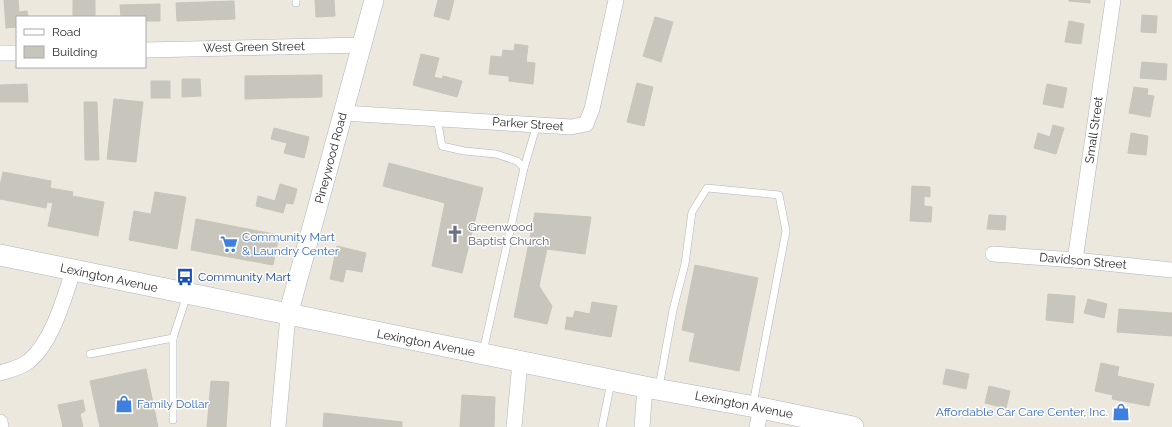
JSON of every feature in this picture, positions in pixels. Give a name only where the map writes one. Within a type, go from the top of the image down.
[{"type":"main road","name":"Lexington Avenue","points":[[0,255],[288,315],[652,388],[757,414],[853,427]]},
{"type":"street","name":"Pineywood Road","points":[[288,315],[363,45],[374,0]]},
{"type":"street","name":"Parker Street","points":[[343,113],[571,127],[586,124],[592,110],[616,0]]},
{"type":"street","name":"Small Street","points":[[1075,260],[1113,0]]},
{"type":"street","name":"West Green Street","points":[[146,50],[363,45]]},
{"type":"street","points":[[0,53],[16,53]]},
{"type":"street","name":"Davidson Street","points":[[993,254],[1075,260],[1172,270]]},
{"type":"street","points":[[0,373],[28,362],[44,343],[62,307],[73,271]]},
{"type":"street","points":[[278,427],[288,315]]},
{"type":"street","points":[[514,427],[520,362]]},
{"type":"street","points":[[642,427],[652,388]]},
{"type":"street","points":[[0,422],[1,427]]},
{"type":"lane","points":[[437,118],[442,146],[464,151],[496,154],[517,161],[524,168]]},
{"type":"lane","points":[[483,354],[524,168],[537,124]]},
{"type":"lane","points":[[652,388],[674,310],[685,264],[692,212],[699,200],[707,188],[778,195],[786,232],[757,414]]},
{"type":"lane","points":[[173,420],[173,338],[188,294]]},
{"type":"lane","points":[[90,354],[173,338]]},
{"type":"lane","points":[[602,427],[612,380]]},
{"type":"building","points":[[4,0],[18,0],[19,12],[27,11],[28,16],[16,16],[16,27],[6,28]]},
{"type":"building","points":[[73,0],[95,0],[95,16],[73,16]]},
{"type":"building","points":[[315,0],[334,0],[335,16],[316,17]]},
{"type":"building","points":[[438,0],[454,0],[449,20],[434,16]]},
{"type":"building","points":[[1090,0],[1090,3],[1069,1]]},
{"type":"building","points":[[234,1],[235,19],[177,21],[176,3]]},
{"type":"building","points":[[160,4],[160,21],[146,21],[146,16],[121,16],[120,5]]},
{"type":"building","points":[[1142,15],[1157,16],[1156,33],[1141,32]]},
{"type":"building","points":[[655,17],[673,22],[661,62],[643,56]]},
{"type":"building","points":[[1069,21],[1084,24],[1081,44],[1065,42]]},
{"type":"building","points":[[515,44],[528,46],[526,62],[535,63],[533,84],[509,81],[509,76],[489,74],[491,56],[502,57],[503,50],[514,51]]},
{"type":"building","points":[[421,54],[439,58],[434,77],[442,79],[443,76],[462,81],[457,97],[413,85]]},
{"type":"building","points":[[1142,62],[1167,64],[1166,80],[1140,78]]},
{"type":"building","points":[[322,75],[322,97],[245,99],[245,76]]},
{"type":"building","points":[[182,79],[200,79],[201,96],[182,97]]},
{"type":"building","points":[[151,81],[170,81],[170,98],[151,98]]},
{"type":"building","points":[[637,83],[653,87],[644,126],[627,122]]},
{"type":"building","points":[[27,84],[28,102],[0,102],[0,85]]},
{"type":"building","points":[[1047,84],[1067,88],[1063,108],[1043,104]]},
{"type":"building","points":[[1134,87],[1148,89],[1147,95],[1154,96],[1150,117],[1129,113]]},
{"type":"building","points":[[114,99],[143,102],[136,162],[107,159]]},
{"type":"building","points":[[84,102],[97,102],[99,160],[85,160]]},
{"type":"building","points":[[1053,125],[1064,128],[1056,154],[1034,148],[1038,133],[1050,137]]},
{"type":"building","points":[[274,128],[309,137],[304,158],[284,153],[287,143],[271,139]]},
{"type":"building","points":[[1131,133],[1148,136],[1146,155],[1128,153]]},
{"type":"building","name":"Greenwood Baptist Church","points":[[389,163],[483,188],[462,273],[432,266],[445,203],[383,186]]},
{"type":"building","points":[[3,172],[51,181],[50,188],[73,192],[72,196],[104,202],[98,236],[48,226],[53,203],[47,202],[46,208],[0,199],[0,186]]},
{"type":"building","points":[[280,184],[297,189],[293,204],[286,203],[283,213],[256,206],[258,196],[275,201]]},
{"type":"building","points":[[912,186],[930,187],[930,197],[924,196],[924,206],[932,207],[931,222],[910,221]]},
{"type":"building","points":[[155,192],[186,197],[177,249],[129,240],[134,211],[151,214]]},
{"type":"building","points":[[535,213],[591,217],[585,254],[547,249],[539,286],[552,306],[547,324],[514,317]]},
{"type":"building","points":[[989,215],[1006,216],[1005,230],[987,229]]},
{"type":"building","points":[[196,219],[279,235],[273,265],[191,250]]},
{"type":"building","points":[[337,246],[366,253],[362,272],[346,269],[343,282],[330,279]]},
{"type":"building","points":[[695,265],[758,278],[739,371],[689,361],[695,333],[682,330]]},
{"type":"building","points":[[1048,294],[1075,296],[1073,323],[1046,320]]},
{"type":"building","points":[[1088,299],[1107,304],[1104,318],[1084,313]]},
{"type":"building","points":[[592,302],[617,306],[611,337],[565,329],[567,317],[573,318],[575,311],[590,314]]},
{"type":"building","points":[[1119,309],[1172,313],[1172,336],[1117,332]]},
{"type":"building","points":[[1101,363],[1119,367],[1117,376],[1154,384],[1149,406],[1112,399],[1113,395],[1095,391]]},
{"type":"building","name":"Family Dollar","points":[[146,369],[158,427],[100,427],[90,381]]},
{"type":"building","points":[[946,369],[969,374],[966,389],[943,384]]},
{"type":"building","points":[[211,381],[229,382],[226,427],[207,427]]},
{"type":"building","points":[[989,386],[1010,391],[1006,408],[985,403]]},
{"type":"building","points":[[462,395],[495,397],[494,427],[460,427]]},
{"type":"building","points":[[83,400],[85,411],[80,414],[83,427],[63,427],[58,405]]},
{"type":"building","points":[[324,413],[402,422],[402,427],[323,427]]},
{"type":"place","name":"Greenwood Baptist Church","points":[[455,234]]},
{"type":"place","name":"Community Mart & Laundry Center","points":[[229,244]]},
{"type":"place","name":"Community Mart","points":[[185,277]]},
{"type":"place","name":"Family Dollar","points":[[124,404]]},
{"type":"place","name":"Affordable Car Care Center, Inc.","points":[[1121,412]]}]
